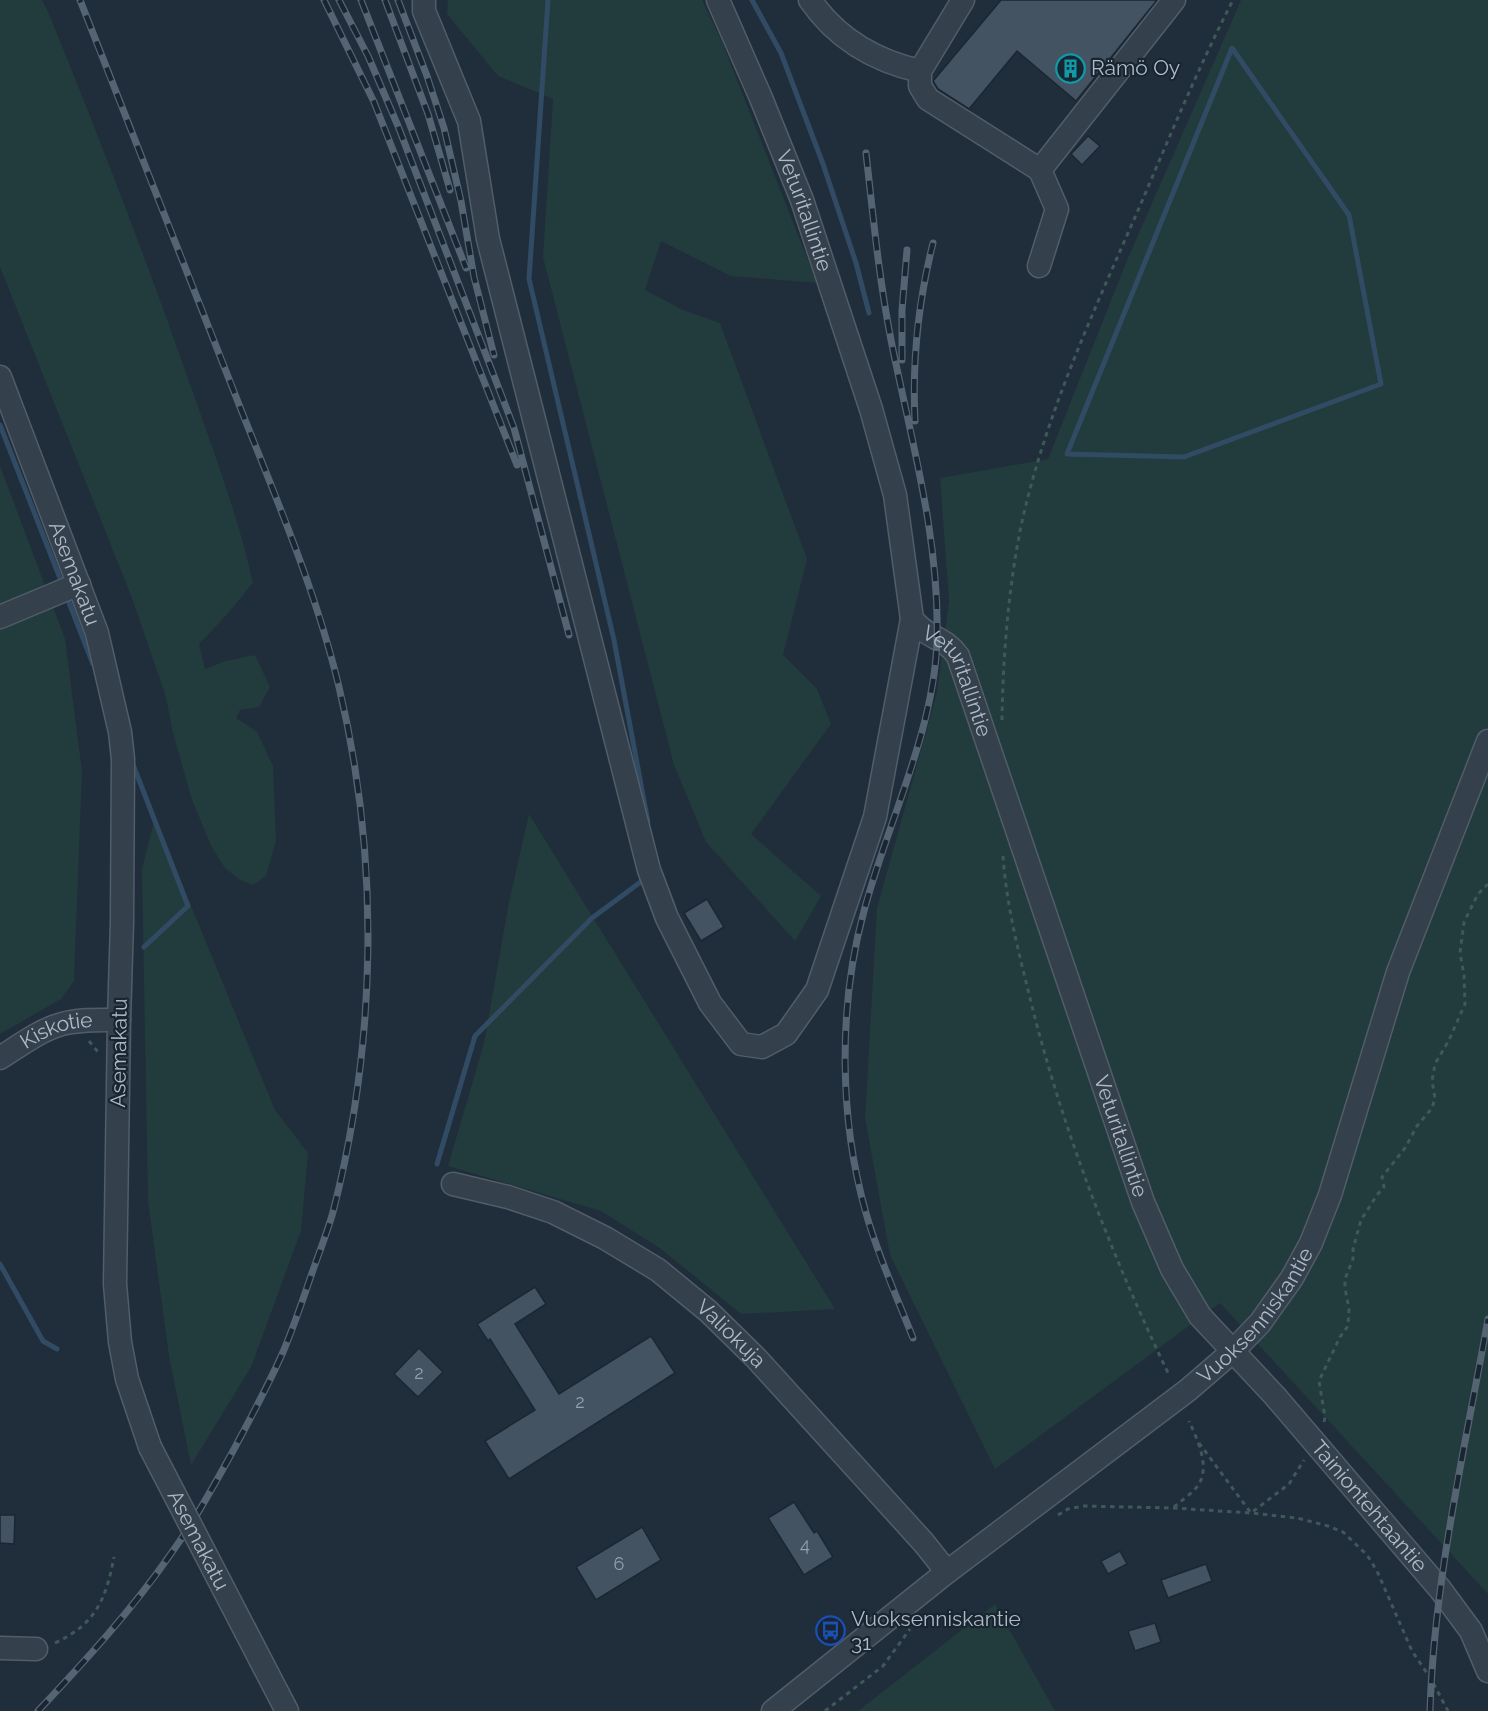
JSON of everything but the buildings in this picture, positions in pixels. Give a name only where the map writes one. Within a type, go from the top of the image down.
[{"type":"street","points":[[424,0],[424,10],[469,121],[488,239],[649,870],[667,918],[710,1003],[741,1044],[762,1047],[786,1034],[818,990],[875,817],[912,619]]},
{"type":"street","name":"Veturitallintie","points":[[718,0],[762,98],[802,200],[871,409],[895,495],[912,619],[920,630],[952,646],[958,656],[1143,1202],[1172,1269],[1200,1316],[1233,1352]]},
{"type":"street","points":[[963,0],[920,71],[920,86],[928,99],[1040,170],[1057,209],[1039,266]]},
{"type":"street","points":[[1040,170],[1174,0]]},
{"type":"street","points":[[820,4],[862,50],[897,66],[920,71]]},
{"type":"street","name":"Asemakatu","points":[[0,377],[97,633],[120,732],[123,759],[122,922],[115,1284],[120,1342],[127,1379],[150,1447],[287,1711]]},
{"type":"street","points":[[0,617],[79,584]]},
{"type":"street","name":"Vuoksenniskantie","points":[[773,1711],[983,1544],[1188,1390],[1233,1352],[1260,1323],[1292,1278],[1311,1243],[1330,1196],[1398,972],[1488,741]]},
{"type":"street","name":"Kiskotie","points":[[0,1058],[62,1024],[90,1020],[119,1020]]},
{"type":"street","name":"Valiokuja","points":[[453,1184],[508,1197],[553,1212],[605,1238],[658,1270],[708,1311],[756,1358],[924,1543],[947,1572]]},
{"type":"street","name":"Tainiontehtaantie","points":[[1233,1352],[1315,1443],[1440,1589],[1463,1619],[1480,1648],[1488,1671]]},
{"type":"street","points":[[0,1648],[36,1649]]},
{"type":"path","points":[[1002,724],[1009,601],[1021,530],[1048,433],[1080,343],[1207,52],[1233,0]]},
{"type":"path","points":[[1003,853],[1004,874],[1018,948],[1054,1089],[1117,1257],[1144,1323],[1169,1375]]},
{"type":"path","points":[[1251,1513],[1289,1484],[1315,1443],[1325,1417],[1319,1381],[1340,1337],[1348,1326],[1349,1309],[1344,1288],[1345,1279],[1353,1259],[1353,1249],[1361,1220],[1384,1187],[1382,1177],[1432,1108],[1435,1098],[1432,1081],[1435,1064],[1465,1004],[1465,983],[1460,953],[1464,922],[1478,894],[1488,885]]},
{"type":"path","points":[[1189,1421],[1199,1443],[1251,1513]]},
{"type":"path","points":[[1173,1508],[1200,1483],[1203,1467],[1199,1443]]},
{"type":"path","points":[[1068,1509],[1084,1506],[1251,1513],[1297,1518],[1343,1532],[1356,1543],[1377,1571],[1412,1651],[1431,1679],[1448,1711]]},
{"type":"path","points":[[36,1649],[65,1638],[94,1613],[109,1588],[114,1557]]},
{"type":"path","points":[[825,1711],[883,1666],[908,1630],[916,1624]]},
{"type":"green space","points":[[0,0],[42,0],[49,14],[156,291],[240,532],[253,583],[199,644],[205,669],[226,661],[255,655],[270,687],[259,707],[240,710],[236,718],[257,732],[273,766],[276,841],[266,876],[253,885],[240,880],[225,868],[211,846],[191,797],[172,729],[166,697],[132,598],[0,267]]},
{"type":"green space","points":[[448,0],[702,0],[722,42],[817,283],[731,276],[661,241],[645,290],[683,310],[720,323],[807,559],[783,655],[817,689],[831,724],[751,834],[821,896],[795,941],[706,842],[674,765],[543,257],[553,99],[498,76],[447,14]]},
{"type":"green space","points":[[1241,0],[1488,0],[1488,1594],[1220,1303],[995,1469],[890,1255],[865,1118],[877,908],[937,693],[949,601],[940,478],[1048,459],[1128,258]]},
{"type":"green space","points":[[0,466],[65,639],[82,771],[74,981],[61,999],[0,1034]]},
{"type":"green space","points":[[529,814],[835,1309],[741,1314],[661,1249],[601,1211],[448,1166],[484,1043],[509,902]]},
{"type":"green space","points":[[155,818],[275,1110],[308,1153],[301,1231],[251,1367],[191,1465],[169,1356],[148,1201],[142,869]]},
{"type":"green space","points":[[995,1604],[1055,1711],[858,1711]]},
{"type":"waterway","points":[[548,0],[529,279],[614,640],[648,822]]},
{"type":"waterway","points":[[752,0],[781,53],[823,164],[856,263],[869,313]]},
{"type":"waterway","points":[[1232,48],[1349,215],[1381,384],[1184,457],[1067,454],[1232,48]]},
{"type":"waterway","points":[[0,425],[63,586]]},
{"type":"waterway","points":[[66,595],[93,664]]},
{"type":"waterway","points":[[132,762],[188,906],[144,947]]},
{"type":"waterway","points":[[437,1164],[475,1036],[592,918],[646,878]]},
{"type":"waterway","points":[[0,1264],[43,1341],[57,1349]]},
{"type":"railway","points":[[38,1711],[123,1616],[179,1543],[233,1451],[283,1352],[331,1220],[348,1147],[365,1016],[368,950],[367,884],[362,818],[352,752],[330,651],[281,510],[80,0]]},
{"type":"railway","points":[[324,0],[374,102],[517,465]]},
{"type":"railway","points":[[339,0],[368,56],[398,126],[514,428],[569,635]]},
{"type":"railway","points":[[361,0],[466,268]]},
{"type":"railway","points":[[385,0],[428,114],[450,190]]},
{"type":"railway","points":[[398,0],[444,128],[461,201],[474,277],[494,355]]},
{"type":"railway","points":[[866,153],[887,317],[929,527],[937,603],[937,641],[928,709],[864,911],[856,947],[846,1024],[845,1062],[851,1140],[857,1177],[882,1261],[913,1338]]},
{"type":"railway","points":[[915,421],[914,376],[917,332],[923,288],[933,243]]},
{"type":"railway","points":[[902,360],[902,310],[907,250]]},
{"type":"railway","points":[[1430,1711],[1444,1563],[1488,1319]]},
{"type":"place","name":"Rämö Oy","points":[[1070,68]]},
{"type":"place","name":"Vuoksenniskantie 31","points":[[830,1631]]}]
